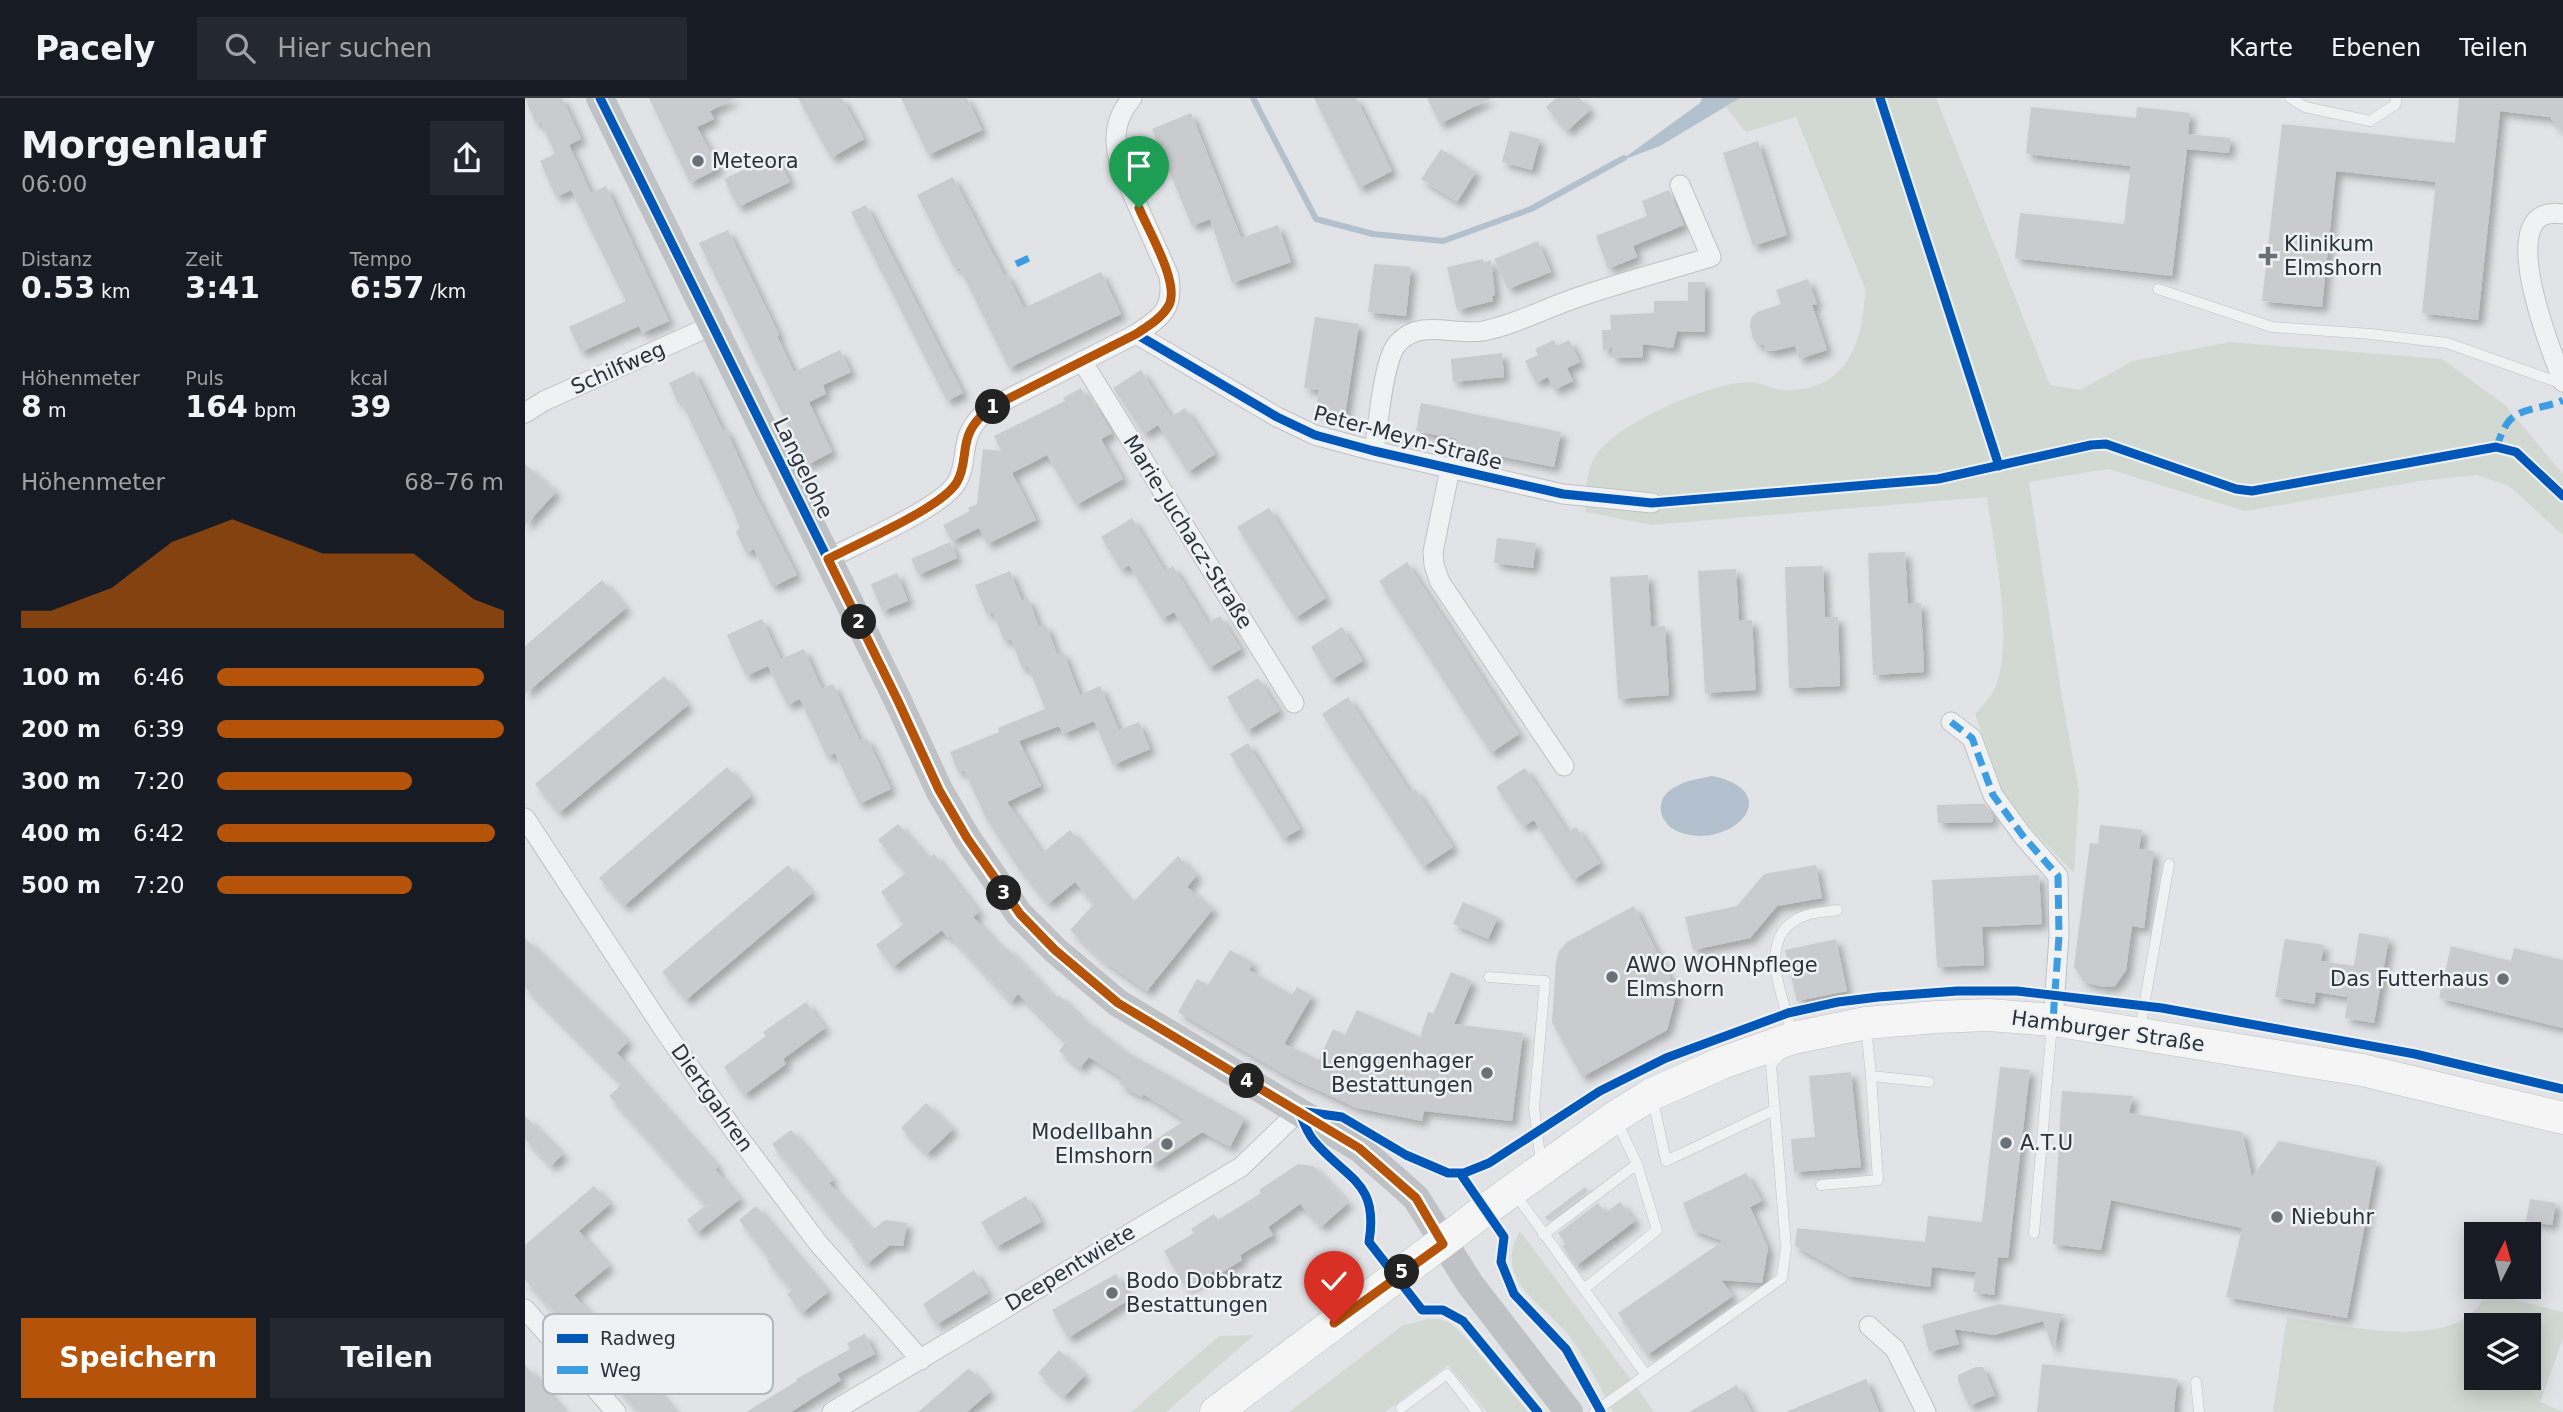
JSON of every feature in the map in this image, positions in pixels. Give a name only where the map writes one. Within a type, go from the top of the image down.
[{"type":"main road","name":"Hamburger Straße","points":[[1216,1412],[1615,1117],[1652,1094],[1723,1063],[1793,1038],[1866,1023],[1989,1015],[2053,1020],[2362,1070],[2563,1118]]},
{"type":"street","name":"Langelohe","points":[[600,98],[898,701],[939,790],[967,838],[1020,914],[1063,957],[1118,1003],[1359,1148],[1416,1198],[1470,1284],[1569,1412]]},
{"type":"street","points":[[828,559],[933,505],[951,492],[964,466],[967,439],[975,422],[988,409],[1136,334],[1156,320],[1169,305],[1172,292],[1169,276],[1120,166],[1115,148],[1121,111],[1132,98]]},
{"type":"street","points":[[1374,451],[1388,363],[1396,345],[1412,331],[1429,328],[1465,333],[1484,331],[1574,298],[1711,257],[1680,185]]},
{"type":"street","points":[[2563,214],[2555,213],[2542,217],[2536,223],[2528,246],[2537,315],[2563,383]]},
{"type":"street","name":"Schilfweg","points":[[525,413],[544,401],[713,326]]},
{"type":"street","name":"Peter-Meyn-Straße","points":[[1136,334],[1277,417],[1315,435],[1563,494],[1652,503]]},
{"type":"street","name":"Marie-Juchacz-Straße","points":[[1082,361],[1294,703]]},
{"type":"street","points":[[1450,469],[1433,552],[1440,582],[1564,766]]},
{"type":"street","points":[[1951,722],[1972,738],[1993,795],[2023,836],[2058,876],[2059,936],[2053,1020]]},
{"type":"street","name":"Diertgahren","points":[[525,818],[732,1128],[818,1243],[921,1360]]},
{"type":"street","name":"Deepentwiete","points":[[832,1412],[921,1360],[1026,1293],[1241,1167],[1299,1111]]},
{"type":"street","points":[[525,1309],[543,1330]]},
{"type":"street","points":[[1869,1326],[1895,1349],[1926,1412]]},
{"type":"street","points":[[599,1394],[615,1412]]},
{"type":"lane","points":[[2290,98],[2305,107],[2370,121],[2396,104],[2396,98]]},
{"type":"lane","points":[[2158,289],[2271,327],[2447,343],[2563,383]]},
{"type":"lane","points":[[2139,1033],[2169,864]]},
{"type":"lane","points":[[1594,1412],[1781,1279],[1786,1248],[1771,1065],[1793,1038],[1776,973],[1774,951],[1785,930],[1803,916],[1837,910]]},
{"type":"lane","points":[[1489,977],[1545,981],[1534,1107],[1542,1169]]},
{"type":"lane","points":[[2033,1233],[2053,1020]]},
{"type":"lane","points":[[1822,1185],[1878,1180],[1866,1023]]},
{"type":"lane","points":[[1871,1076],[1930,1082]]},
{"type":"lane","points":[[1652,1094],[1666,1161],[1775,1110]]},
{"type":"lane","points":[[1584,1289],[1657,1230],[1637,1164],[1615,1117]]},
{"type":"lane","points":[[1543,1235],[1637,1164]]},
{"type":"lane","points":[[1513,1191],[1646,1375]]},
{"type":"lane","points":[[1401,1408],[1447,1374],[1477,1412]]},
{"type":"lane","points":[[2196,1381],[2199,1412]]},
{"type":"shaded area","points":[[1740,98],[1936,98],[2050,385],[2080,390],[2133,361],[2229,342],[2442,359],[2505,405],[2563,474],[2563,535],[2509,486],[2477,475],[2420,481],[2245,511],[2108,469],[2029,482],[2079,791],[2074,873],[2034,832],[2003,791],[1975,714],[1997,683],[2003,641],[2001,591],[1987,497],[1651,525],[1586,512],[1587,483],[1593,461],[1607,443],[1623,430],[1689,397],[1731,384],[1753,382],[1784,390],[1806,388],[1823,382],[1837,373],[1856,345],[1864,308],[1865,288],[1796,117],[1746,132],[1726,107]]},
{"type":"shaded area","points":[[1520,1231],[1654,1412],[1613,1412],[1588,1364],[1570,1337],[1518,1280],[1512,1255]]},
{"type":"shaded area","points":[[2483,1299],[2511,1299],[2563,1312],[2563,1339],[2540,1402],[2563,1412],[2273,1412],[2287,1317],[2385,1331],[2436,1329],[2464,1317],[2464,1390],[2541,1390],[2541,1313],[2471,1313]]},
{"type":"shaded area","points":[[1428,1319],[1440,1319],[1452,1324],[1528,1412],[1487,1412],[1448,1365],[1385,1412],[1289,1412],[1402,1326]]},
{"type":"shaded area","points":[[1254,1335],[1166,1412],[1131,1412],[1219,1336]]},
{"type":"water","points":[[1702,98],[1740,98],[1660,146],[1620,161],[1700,103]]},
{"type":"water","points":[[1712,776],[1735,784],[1747,794],[1749,806],[1743,818],[1717,834],[1698,836],[1679,832],[1666,823],[1661,804],[1668,792],[1679,785]]},
{"type":"building","points":[[525,98],[562,98],[581,139],[569,145],[591,193],[606,186],[669,321],[642,333],[639,326],[581,352],[569,327],[626,301],[571,190],[556,197],[540,161],[555,154],[541,122],[536,124]]},
{"type":"building","points":[[649,98],[736,98],[710,111],[714,119],[697,127],[719,168],[690,183]]},
{"type":"building","points":[[798,98],[842,98],[864,139],[831,158]]},
{"type":"building","points":[[901,98],[967,98],[982,130],[928,155]]},
{"type":"building","points":[[1314,98],[1356,98],[1392,171],[1359,188]]},
{"type":"building","points":[[1427,98],[1491,98],[1440,124]]},
{"type":"building","points":[[1556,98],[1579,98],[1590,110],[1567,131],[1546,107]]},
{"type":"building","points":[[2459,98],[2563,98],[2563,133],[2550,117],[2500,111],[2478,320],[2422,313],[2436,182],[2336,171],[2322,307],[2262,301],[2282,124],[2455,143]]},
{"type":"building","points":[[2031,107],[2136,118],[2137,107],[2190,113],[2188,134],[2230,138],[2229,153],[2187,149],[2172,276],[2015,258],[2020,213],[2124,224],[2131,166],[2026,154]]},
{"type":"building","points":[[1191,113],[1241,238],[1278,225],[1291,262],[1232,283],[1210,219],[1192,226],[1152,129]]},
{"type":"building","points":[[1510,131],[1540,139],[1532,170],[1502,162]]},
{"type":"building","points":[[1758,141],[1787,235],[1753,246],[1723,153]]},
{"type":"building","points":[[1441,149],[1476,172],[1457,202],[1421,179]]},
{"type":"building","points":[[776,154],[790,182],[738,207],[724,179]]},
{"type":"building","points":[[953,177],[1024,308],[1101,272],[1121,314],[1009,368],[959,267],[955,269],[917,195]]},
{"type":"building","points":[[1669,190],[1684,225],[1633,246],[1637,257],[1608,269],[1596,236],[1647,216],[1642,201]]},
{"type":"building","points":[[866,205],[963,393],[947,401],[851,212]]},
{"type":"building","points":[[728,230],[794,372],[840,350],[851,372],[823,385],[826,394],[809,402],[832,452],[807,465],[699,243]]},
{"type":"building","points":[[1538,241],[1551,272],[1508,289],[1494,259]]},
{"type":"building","points":[[1483,259],[1484,263],[1491,260],[1495,295],[1492,296],[1493,301],[1457,310],[1447,267]]},
{"type":"building","points":[[1374,264],[1411,267],[1406,316],[1368,312]]},
{"type":"building","points":[[1808,279],[1817,304],[1812,305],[1827,350],[1799,359],[1795,346],[1765,350],[1764,345],[1758,345],[1753,339],[1751,318],[1757,312],[1781,304],[1776,290]]},
{"type":"building","points":[[1688,282],[1705,282],[1705,332],[1677,331],[1673,348],[1643,344],[1643,357],[1612,358],[1612,347],[1603,351],[1602,330],[1611,330],[1610,315],[1654,313],[1654,301],[1688,301]]},
{"type":"building","points":[[1315,317],[1359,324],[1345,415],[1316,411],[1319,390],[1304,388]]},
{"type":"building","points":[[1554,340],[1557,346],[1569,340],[1580,362],[1567,368],[1573,381],[1554,390],[1548,377],[1536,383],[1525,361],[1538,355],[1535,349]]},
{"type":"building","points":[[1502,353],[1504,377],[1453,382],[1451,359]]},
{"type":"building","points":[[1141,370],[1171,417],[1185,408],[1215,454],[1188,472],[1158,425],[1161,423],[1144,434],[1113,388]]},
{"type":"building","points":[[694,371],[723,431],[726,429],[755,494],[797,575],[772,587],[754,549],[746,553],[736,531],[740,528],[731,506],[681,401],[678,403],[669,383]]},
{"type":"building","points":[[1081,388],[1090,403],[1093,401],[1112,433],[1101,439],[1123,479],[1076,505],[1047,455],[1012,473],[1036,520],[987,544],[979,528],[952,541],[943,525],[970,511],[968,508],[977,504],[983,449],[1001,451],[994,436],[1065,401],[1063,398]]},
{"type":"building","points":[[1421,403],[1561,432],[1554,467],[1455,447],[1457,439],[1416,431]]},
{"type":"building","points":[[525,464],[556,492],[525,526]]},
{"type":"building","points":[[1269,508],[1326,598],[1295,618],[1237,527]]},
{"type":"building","points":[[1132,518],[1165,571],[1173,566],[1208,623],[1220,616],[1241,649],[1209,668],[1174,612],[1162,619],[1129,565],[1121,570],[1101,537]]},
{"type":"building","points":[[1497,538],[1536,543],[1533,568],[1494,563]]},
{"type":"building","points":[[950,542],[957,558],[918,575],[911,559]]},
{"type":"building","points":[[1905,552],[1908,604],[1921,603],[1924,672],[1873,675],[1868,553]]},
{"type":"building","points":[[1407,562],[1519,734],[1491,753],[1379,581]]},
{"type":"building","points":[[1823,566],[1825,617],[1838,617],[1840,686],[1789,688],[1785,567]]},
{"type":"building","points":[[1736,569],[1739,621],[1752,620],[1756,690],[1705,693],[1698,571]]},
{"type":"building","points":[[1010,571],[1022,601],[1028,598],[1039,627],[1046,625],[1057,654],[1063,652],[1080,695],[1100,686],[1119,730],[1139,722],[1150,749],[1113,765],[1094,721],[1063,734],[1059,726],[1019,741],[1041,786],[1007,802],[1042,853],[1070,830],[1132,903],[1178,856],[1197,875],[1187,887],[1213,909],[1147,991],[1105,962],[1070,930],[1094,904],[1075,882],[1048,904],[1032,885],[985,816],[964,770],[958,772],[950,752],[1045,709],[1028,666],[1022,668],[1011,639],[1004,641],[993,612],[987,615],[975,585]]},
{"type":"building","points":[[897,573],[908,601],[882,611],[871,584]]},
{"type":"building","points":[[1648,575],[1651,627],[1665,626],[1669,695],[1618,699],[1610,577]]},
{"type":"building","points":[[602,580],[626,608],[525,694],[525,646]]},
{"type":"building","points":[[762,619],[781,659],[804,649],[822,689],[833,684],[860,741],[867,738],[891,789],[859,804],[835,753],[827,757],[800,699],[787,705],[768,666],[746,676],[727,635]]},
{"type":"building","points":[[1342,627],[1363,661],[1331,680],[1311,647]]},
{"type":"building","points":[[664,676],[688,705],[559,813],[535,784]]},
{"type":"building","points":[[1258,678],[1279,711],[1247,731],[1227,697]]},
{"type":"building","points":[[1348,697],[1410,792],[1415,789],[1453,847],[1423,867],[1322,714]]},
{"type":"building","points":[[1248,743],[1300,829],[1283,839],[1230,754]]},
{"type":"building","points":[[727,767],[751,796],[624,906],[599,878]]},
{"type":"building","points":[[1525,768],[1568,833],[1576,827],[1600,863],[1573,880],[1534,820],[1523,827],[1496,787]]},
{"type":"building","points":[[1985,804],[1993,816],[1993,822],[1938,823],[1937,805]]},
{"type":"building","points":[[898,824],[928,858],[934,854],[979,912],[973,917],[1055,998],[1059,995],[1082,1018],[1125,1051],[1245,1118],[1230,1147],[1202,1132],[1153,1165],[1142,1149],[1185,1120],[1143,1094],[1142,1097],[1119,1084],[1122,1078],[1089,1057],[1080,1068],[1059,1051],[1066,1042],[1018,994],[1011,1002],[942,930],[893,967],[876,945],[904,924],[881,892],[906,873],[878,840]]},
{"type":"building","points":[[2100,825],[2142,830],[2139,849],[2154,851],[2144,928],[2132,926],[2126,970],[2115,986],[2104,987],[2084,982],[2074,966],[2090,843],[2098,844]]},
{"type":"building","points":[[788,865],[812,893],[686,1000],[662,972]]},
{"type":"building","points":[[1816,865],[1822,898],[1777,906],[1750,938],[1693,950],[1685,917],[1737,906],[1764,874]]},
{"type":"building","points":[[2039,875],[2042,924],[1982,927],[1984,965],[1937,967],[1932,880]]},
{"type":"building","points":[[1463,902],[1498,917],[1488,939],[1453,924]]},
{"type":"building","name":"AWO WOHNpflege Elmshorn","points":[[1634,906],[1677,992],[1667,1030],[1582,1077],[1552,1022],[1559,951],[1567,942]]},
{"type":"building","points":[[2359,933],[2389,938],[2374,1023],[2345,1018],[2348,997],[2316,992],[2314,1004],[2275,997],[2285,939],[2324,945],[2321,961],[2354,966]]},
{"type":"building","points":[[525,938],[628,1041],[617,1053],[718,1167],[715,1169],[740,1199],[697,1233],[687,1220],[706,1205],[609,1096],[622,1084],[525,987]]},
{"type":"building","points":[[1836,939],[1847,991],[1797,1001],[1785,950]]},
{"type":"building","name":"Das Futterhaus","points":[[2451,946],[2511,961],[2514,948],[2563,960],[2563,1028],[2439,998]]},
{"type":"building","points":[[1230,950],[1253,963],[1249,970],[1292,995],[1297,987],[1312,996],[1284,1044],[1319,1060],[1333,1029],[1345,1035],[1357,1010],[1420,1037],[1428,1012],[1433,1014],[1451,972],[1472,981],[1454,1024],[1523,1033],[1512,1121],[1424,1111],[1422,1121],[1357,1108],[1289,1077],[1178,1012],[1197,979],[1208,985]]},
{"type":"building","points":[[806,1002],[825,1028],[783,1059],[786,1064],[744,1095],[724,1067],[766,1036],[763,1032]]},
{"type":"building","name":"A.T.U","points":[[2000,1067],[2030,1070],[2008,1258],[1998,1257],[1994,1295],[1973,1292],[1976,1272],[1932,1267],[1930,1287],[1849,1276],[1795,1246],[1797,1228],[1925,1242],[1928,1216],[1982,1222]]},
{"type":"building","points":[[1851,1072],[1861,1167],[1794,1172],[1791,1139],[1815,1137],[1809,1076]]},
{"type":"building","name":"Niebuhr","points":[[2062,1091],[2133,1096],[2129,1113],[2242,1132],[2252,1177],[2279,1141],[2377,1161],[2347,1318],[2226,1297],[2242,1228],[2111,1200],[2101,1250],[2053,1244]]},
{"type":"building","points":[[926,1103],[953,1129],[927,1154],[901,1128]]},
{"type":"building","points":[[525,1116],[563,1154],[551,1166],[525,1139]]},
{"type":"building","points":[[791,1130],[833,1180],[829,1183],[872,1230],[885,1220],[907,1223],[903,1246],[890,1245],[867,1264],[852,1246],[855,1244],[772,1144]]},
{"type":"building","points":[[1298,1164],[1313,1166],[1348,1203],[1321,1227],[1300,1204],[1268,1227],[1273,1235],[1240,1255],[1242,1260],[1218,1275],[1215,1270],[1186,1288],[1164,1251],[1194,1233],[1191,1229],[1214,1214],[1218,1220],[1261,1193],[1259,1190]]},
{"type":"building","points":[[1746,1173],[1762,1201],[1750,1207],[1768,1248],[1762,1283],[1721,1280],[1733,1296],[1647,1355],[1618,1313],[1723,1241],[1693,1230],[1683,1203]]},
{"type":"building","points":[[594,1186],[610,1204],[579,1231],[609,1266],[574,1295],[591,1314],[556,1314],[525,1280],[525,1245]]},
{"type":"building","points":[[1585,1187],[1588,1191],[1549,1221],[1545,1217]]},
{"type":"building","points":[[1026,1196],[1041,1222],[996,1247],[981,1222]]},
{"type":"building","points":[[2530,1199],[2556,1203],[2552,1225],[2526,1221]]},
{"type":"building","points":[[1620,1202],[1635,1221],[1576,1266],[1562,1246],[1566,1244],[1558,1233],[1598,1203],[1605,1213]]},
{"type":"building","points":[[756,1206],[828,1292],[802,1313],[787,1294],[792,1290],[767,1261],[770,1259],[739,1220]]},
{"type":"building","points":[[974,1270],[988,1293],[936,1325],[923,1304]]},
{"type":"building","points":[[1116,1274],[1130,1299],[1068,1338],[1052,1310]]},
{"type":"building","points":[[1999,1304],[2067,1315],[2060,1317],[2054,1352],[2043,1321],[1994,1335],[1954,1329],[1959,1344],[1929,1352],[1922,1325]]},
{"type":"building","points":[[865,1334],[875,1354],[837,1374],[841,1380],[791,1412],[746,1412],[797,1381],[796,1379],[850,1349],[847,1343]]},
{"type":"building","points":[[1059,1350],[1085,1375],[1064,1397],[1038,1373]]},
{"type":"building","points":[[2042,1364],[2177,1379],[2174,1412],[2037,1412]]},
{"type":"building","points":[[525,1365],[543,1386],[543,1394],[550,1394],[565,1412],[525,1412]]},
{"type":"building","points":[[1976,1367],[1983,1367],[1995,1395],[1969,1406],[1958,1375]]},
{"type":"building","points":[[969,1368],[990,1392],[967,1412],[918,1412]]},
{"type":"building","points":[[1866,1379],[1879,1412],[1788,1412],[1788,1411]]},
{"type":"building","points":[[1737,1385],[1752,1412],[1689,1412]]},
{"type":"building","points":[[622,1394],[660,1394],[676,1412],[639,1412]]},
{"type":"waterway","points":[[1253,98],[1316,219],[1373,234],[1443,241],[1531,209],[1624,158]]},
{"type":"marked path","points":[[1016,264],[1031,257]]},
{"type":"marked path","points":[[2496,447],[2505,427],[2515,416],[2563,400]]},
{"type":"marked path","points":[[1951,722],[1972,738],[1993,795],[2023,836],[2058,876],[2059,936],[2053,1020]]},
{"type":"cycle path","points":[[600,98],[898,701],[939,790],[967,838],[1019,914],[1080,972],[1118,1003],[1299,1111],[1342,1117],[1406,1155],[1448,1173],[1464,1173],[1489,1163],[1600,1091],[1666,1058],[1788,1013],[1838,1002],[1957,991],[2017,991],[2162,1008],[2415,1054],[2563,1089]]},
{"type":"cycle path","points":[[1880,98],[1999,466]]},
{"type":"cycle path","points":[[828,559],[918,514],[948,492],[960,477],[970,431],[988,409],[1136,334],[1277,417],[1315,435],[1563,494],[1652,503],[1938,479],[2106,444],[2236,489],[2252,491],[2496,447],[2516,452],[2563,496]]},
{"type":"cycle path","points":[[1299,1111],[1314,1141],[1358,1183],[1365,1194],[1371,1222],[1369,1242],[1422,1310],[1443,1310],[1463,1321],[1538,1412]]},
{"type":"cycle path","points":[[1460,1173],[1504,1237],[1501,1262],[1514,1294],[1566,1349],[1601,1412]]},
{"type":"place","name":"Meteora","points":[[698,161]]},
{"type":"place","name":"Klinikum Elmshorn","points":[[2268,256]]},
{"type":"place","name":"AWO WOHNpflege Elmshorn","points":[[1612,977]]},
{"type":"place","name":"Das Futterhaus","points":[[2503,979]]},
{"type":"place","name":"Lenggenhager Bestattungen","points":[[1487,1073]]},
{"type":"place","name":"A.T.U","points":[[2006,1143]]},
{"type":"place","name":"Modellbahn Elmshorn","points":[[1167,1144]]},
{"type":"place","name":"Niebuhr","points":[[2277,1217]]},
{"type":"place","name":"Bodo Dobbratz Bestattungen","points":[[1112,1293]]},
{"type":"route","points":[[1139,208],[1169,276],[1172,292],[1169,305],[1156,320],[1136,334],[988,409],[975,422],[967,439],[964,466],[951,492],[933,505],[828,559],[939,790],[967,838],[1020,914],[1055,950],[1118,1003],[1359,1148],[1416,1198],[1443,1244],[1334,1323]]}]
